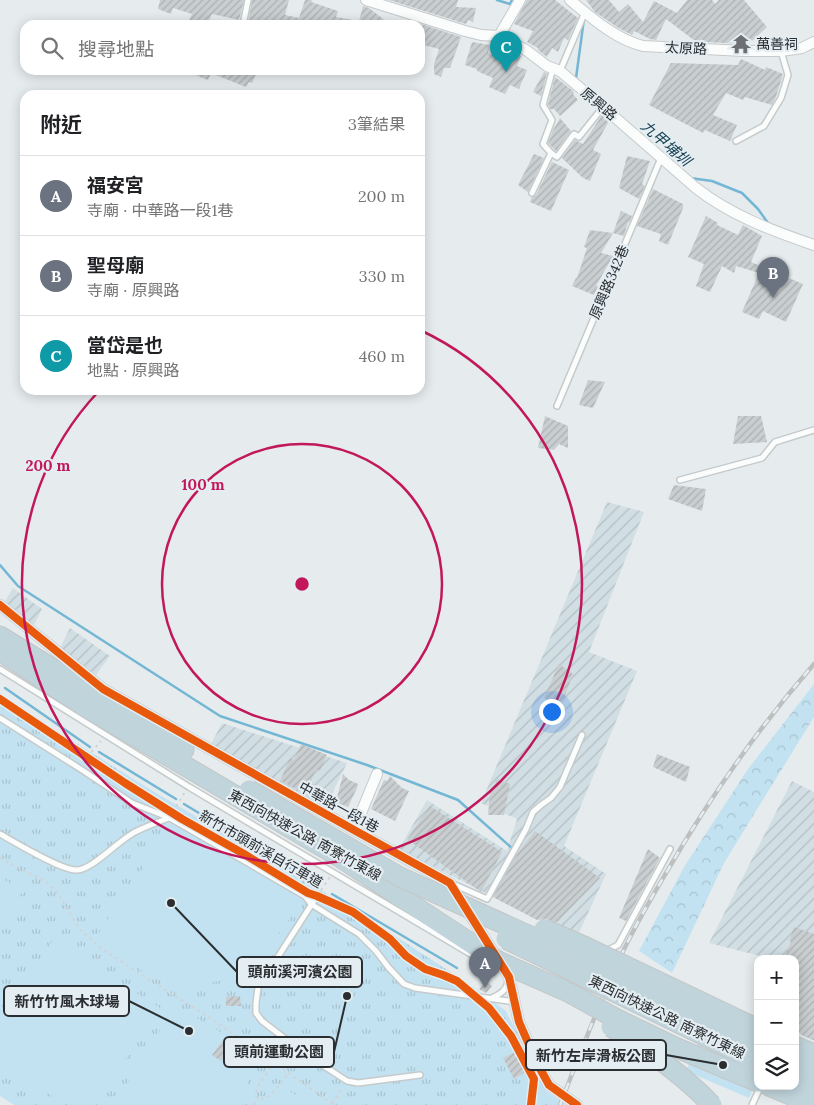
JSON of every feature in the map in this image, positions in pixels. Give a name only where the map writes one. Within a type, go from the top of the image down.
[{"type":"highway","name":"東西向快速公路 南寮竹東線","points":[[0,636],[249,790],[400,878],[550,946],[756,1045]]},
{"type":"highway","name":"東西向快速公路 南寮竹東線","points":[[0,651],[337,866],[630,1000],[754,1060]]},
{"type":"highway","points":[[249,790],[281,805],[352,844],[454,892],[586,947],[754,1027]]},
{"type":"highway","points":[[337,866],[503,970],[629,1038],[662,1061],[712,1105]]},
{"type":"highway","points":[[503,970],[570,993],[615,1018],[754,1083]]},
{"type":"highway","points":[[799,1048],[814,1054]]},
{"type":"highway","points":[[799,1065],[814,1072]]},
{"type":"highway","points":[[799,1080],[814,1086]]},
{"type":"highway","points":[[772,1090],[814,1105]]},
{"type":"street","name":"原興路","points":[[366,0],[465,31],[481,35],[499,36],[526,50],[547,66],[556,69],[604,107],[711,200],[748,219],[814,245]]},
{"type":"street","points":[[499,36],[520,0]]},
{"type":"street","name":"太原路","points":[[570,0],[619,37],[643,46],[781,51],[802,48],[814,42]]},
{"type":"street","name":"中華路一段1巷","points":[[0,605],[103,689],[450,882],[503,970],[515,1002],[519,1022],[549,1085],[576,1105]]},
{"type":"street","points":[[354,830],[377,774]]},
{"type":"lane","points":[[244,20],[248,0]]},
{"type":"lane","points":[[585,12],[556,69],[543,105],[552,120],[542,144],[558,157],[574,134],[579,137],[604,107]]},
{"type":"lane","points":[[736,141],[764,126],[782,98],[788,75],[781,51]]},
{"type":"lane","points":[[532,192],[551,153]]},
{"type":"lane","name":"原興路342巷","points":[[557,406],[661,158]]},
{"type":"lane","points":[[680,480],[762,458],[775,442],[814,430]]},
{"type":"lane","points":[[0,669],[188,786],[337,866],[476,957]]},
{"type":"lane","points":[[0,718],[132,803],[173,815],[305,896],[311,904],[359,934],[404,984],[415,988],[515,1002]]},
{"type":"lane","points":[[450,882],[487,899],[526,829],[533,812],[551,798],[560,787],[582,735]]},
{"type":"lane","points":[[0,834],[63,868],[76,870],[89,867],[119,842],[136,831],[173,815]]},
{"type":"lane","points":[[575,961],[593,957],[618,945],[670,849]]},
{"type":"lane","points":[[317,896],[258,988],[256,1013],[262,1021],[301,1051],[348,1081],[358,1083],[420,1075]]},
{"type":"lane","points":[[547,968],[565,964]]},
{"type":"lane","points":[[491,998],[507,988],[503,970],[537,970]]},
{"type":"lane","points":[[752,1105],[759,1090]]},
{"type":"path","points":[[79,752],[89,760],[106,735]]},
{"type":"path","points":[[165,808],[173,815],[188,786]]},
{"type":"path","points":[[0,858],[45,881],[59,895],[80,930],[101,948],[173,996],[215,1021],[288,1073],[336,1104],[348,1081]]},
{"type":"path","points":[[317,896],[337,866]]},
{"type":"path","points":[[254,1105],[258,1099],[257,1087],[275,1063]]},
{"type":"path","points":[[258,1099],[263,1100],[269,1096],[288,1073]]},
{"type":"shaded area","points":[[607,502],[644,512],[589,652],[637,671],[564,846],[606,874],[576,939],[399,849],[427,800],[507,851],[517,819],[481,803]]},
{"type":"shaded area","points":[[13,588],[42,609],[34,625],[4,603]]},
{"type":"shaded area","points":[[70,628],[110,656],[96,675],[60,648]]},
{"type":"shaded area","points":[[222,723],[347,763],[324,810],[211,744]]},
{"type":"shaded area","points":[[792,781],[814,792],[814,1041],[799,1034],[799,955],[756,955],[709,943]]},
{"type":"green space","points":[[814,684],[814,717],[724,863],[672,973],[639,951],[684,867],[748,769]]},
{"type":"green space","points":[[0,693],[151,790],[295,874],[469,984],[506,1011],[546,1091],[566,1105],[14,1105],[0,1096]]},
{"type":"green space","points":[[174,822],[303,900],[281,931],[251,964],[220,981],[179,986],[156,979],[93,941]]},
{"type":"green space","points":[[0,878],[24,890],[0,921]]},
{"type":"green space","points":[[53,940],[160,1008],[95,1105],[69,1105],[0,1068],[0,1022]]},
{"type":"green space","points":[[175,1005],[262,1057],[234,1105],[115,1105]]},
{"type":"green space","points":[[701,1036],[754,1058],[754,1086],[749,1098],[686,1071]]},
{"type":"green space","points":[[283,1087],[311,1105],[271,1105]]},
{"type":"building","points":[[160,0],[244,0],[239,20],[212,14],[209,20],[189,20],[192,14],[173,8],[171,14],[158,9]]},
{"type":"building","points":[[252,0],[289,0],[285,15],[299,18],[305,0],[312,0],[311,2],[338,11],[336,17],[353,20],[248,20]]},
{"type":"building","points":[[389,0],[458,0],[456,7],[476,8],[473,22],[468,20],[466,24]]},
{"type":"building","points":[[527,0],[555,0],[578,18],[568,40],[564,38],[558,52],[552,48],[547,57],[538,48],[527,42],[533,31],[514,24]]},
{"type":"building","points":[[586,0],[609,0],[619,12],[628,4],[643,22],[654,1],[677,13],[687,0],[712,0],[715,4],[719,0],[744,0],[767,27],[752,41],[749,38],[746,44],[706,42],[695,41],[666,19],[656,40],[634,31],[632,35],[617,27],[595,12]]},
{"type":"building","points":[[363,6],[369,8],[385,20],[359,20]]},
{"type":"building","points":[[425,25],[461,37],[450,68],[444,68],[441,77],[434,74],[434,64],[439,49],[425,45]]},
{"type":"building","points":[[472,42],[490,45],[488,53],[501,59],[505,49],[521,56],[517,66],[527,70],[519,89],[510,85],[505,94],[489,87],[493,78],[465,65]]},
{"type":"building","points":[[741,59],[765,70],[766,67],[783,74],[772,105],[745,97],[743,100],[726,93],[713,115],[737,125],[730,141],[705,130],[703,133],[649,105],[671,63],[738,65]]},
{"type":"building","points":[[544,72],[547,73],[541,96],[533,92]]},
{"type":"building","points":[[196,75],[210,75],[208,80]]},
{"type":"building","points":[[216,75],[256,75],[252,83],[249,82],[246,87]]},
{"type":"building","points":[[555,77],[572,90],[578,100],[560,116],[554,109],[550,109],[548,104]]},
{"type":"building","points":[[602,115],[609,121],[593,150],[601,154],[590,181],[583,178],[562,158],[575,140],[583,144]]},
{"type":"building","points":[[560,118],[571,131],[556,151],[548,143]]},
{"type":"building","points":[[534,154],[544,158],[528,192],[518,185]]},
{"type":"building","points":[[627,156],[650,161],[642,184],[645,186],[639,199],[619,188]]},
{"type":"building","points":[[552,162],[569,170],[551,211],[530,202],[532,197],[536,195]]},
{"type":"building","points":[[653,189],[683,204],[668,245],[659,241],[661,234],[637,226]]},
{"type":"building","points":[[621,211],[632,216],[624,236],[613,233]]},
{"type":"building","points":[[706,216],[718,223],[717,225],[738,235],[743,225],[762,236],[751,262],[803,284],[786,322],[763,311],[759,319],[742,312],[759,273],[736,266],[734,273],[722,266],[710,292],[696,286],[704,264],[688,257]]},
{"type":"building","points":[[590,230],[613,233],[601,253],[613,256],[596,286],[598,286],[594,295],[572,286],[577,278],[587,248],[584,247]]},
{"type":"building","points":[[588,380],[605,382],[593,408],[579,405]]},
{"type":"building","points":[[545,416],[568,426],[568,448],[559,444],[554,450],[538,448]]},
{"type":"building","points":[[738,416],[761,416],[767,442],[733,444]]},
{"type":"building","points":[[674,485],[706,489],[702,511],[668,499]]},
{"type":"building","points":[[559,664],[573,674],[561,707],[544,698]]},
{"type":"building","points":[[301,744],[327,755],[320,771],[316,769],[310,783],[313,784],[308,795],[280,781],[290,758],[294,760]]},
{"type":"building","points":[[657,754],[690,767],[686,782],[653,767]]},
{"type":"building","points":[[343,774],[349,780],[358,784],[348,807],[335,802]]},
{"type":"building","points":[[390,776],[402,788],[409,791],[395,821],[371,809],[384,780],[387,781]]},
{"type":"building","points":[[497,779],[510,784],[504,815],[488,815],[490,794]]},
{"type":"building","points":[[430,806],[502,852],[481,892],[407,839]]},
{"type":"building","points":[[535,831],[600,878],[557,922],[543,918],[537,920],[493,897],[517,854]]},
{"type":"building","points":[[648,849],[660,858],[626,921],[619,918]]},
{"type":"building","points":[[794,927],[814,934],[814,1040],[799,1033],[799,955],[786,955],[791,941],[789,941]]},
{"type":"building","points":[[486,981],[492,986],[486,993],[479,989]]},
{"type":"building","points":[[240,996],[241,1006],[226,1006],[226,997]]},
{"type":"building","points":[[224,1039],[233,1045],[221,1061],[212,1055]]},
{"type":"building","points":[[515,1052],[526,1072],[514,1079],[503,1058]]},
{"type":"waterway","name":"九甲埔圳","points":[[497,0],[510,4],[512,0]]},
{"type":"waterway","name":"九甲埔圳","points":[[576,78],[584,19]]},
{"type":"waterway","name":"九甲埔圳","points":[[690,178],[712,181],[742,193],[758,209],[768,223]]},
{"type":"waterway","points":[[0,565],[18,586],[220,716],[367,765],[458,800],[514,850]]},
{"type":"waterway","points":[[5,688],[90,747]]},
{"type":"waterway","points":[[99,752],[176,799]]},
{"type":"waterway","points":[[184,804],[315,883]]},
{"type":"waterway","points":[[332,894],[457,968]]},
{"type":"railway","points":[[560,1105],[612,976],[631,935],[650,901],[685,841],[737,763],[774,712],[814,664]]},
{"type":"cycle path","points":[[0,605],[103,689],[450,883],[509,977],[519,1022],[549,1085],[577,1105]]},
{"type":"cycle path","name":"新竹市頭前溪自行車道","points":[[0,699],[182,819],[308,893],[353,912],[390,939],[406,956],[425,969],[457,981],[489,1008],[511,1036],[534,1079],[531,1105]]},
{"type":"place","name":"萬善祠","points":[[741,44]]},
{"type":"place","name":"當岱是也","points":[[506,72]]},
{"type":"place","name":"聖母廟","points":[[773,298]]},
{"type":"place","name":"頭前溪河濱公園","points":[[171,903]]},
{"type":"place","name":"福安宮","points":[[485,988]]},
{"type":"place","name":"頭前運動公園","points":[[347,996]]},
{"type":"place","name":"新竹竹風木球場","points":[[189,1031]]},
{"type":"place","name":"新竹左岸滑板公園","points":[[723,1065]]}]
